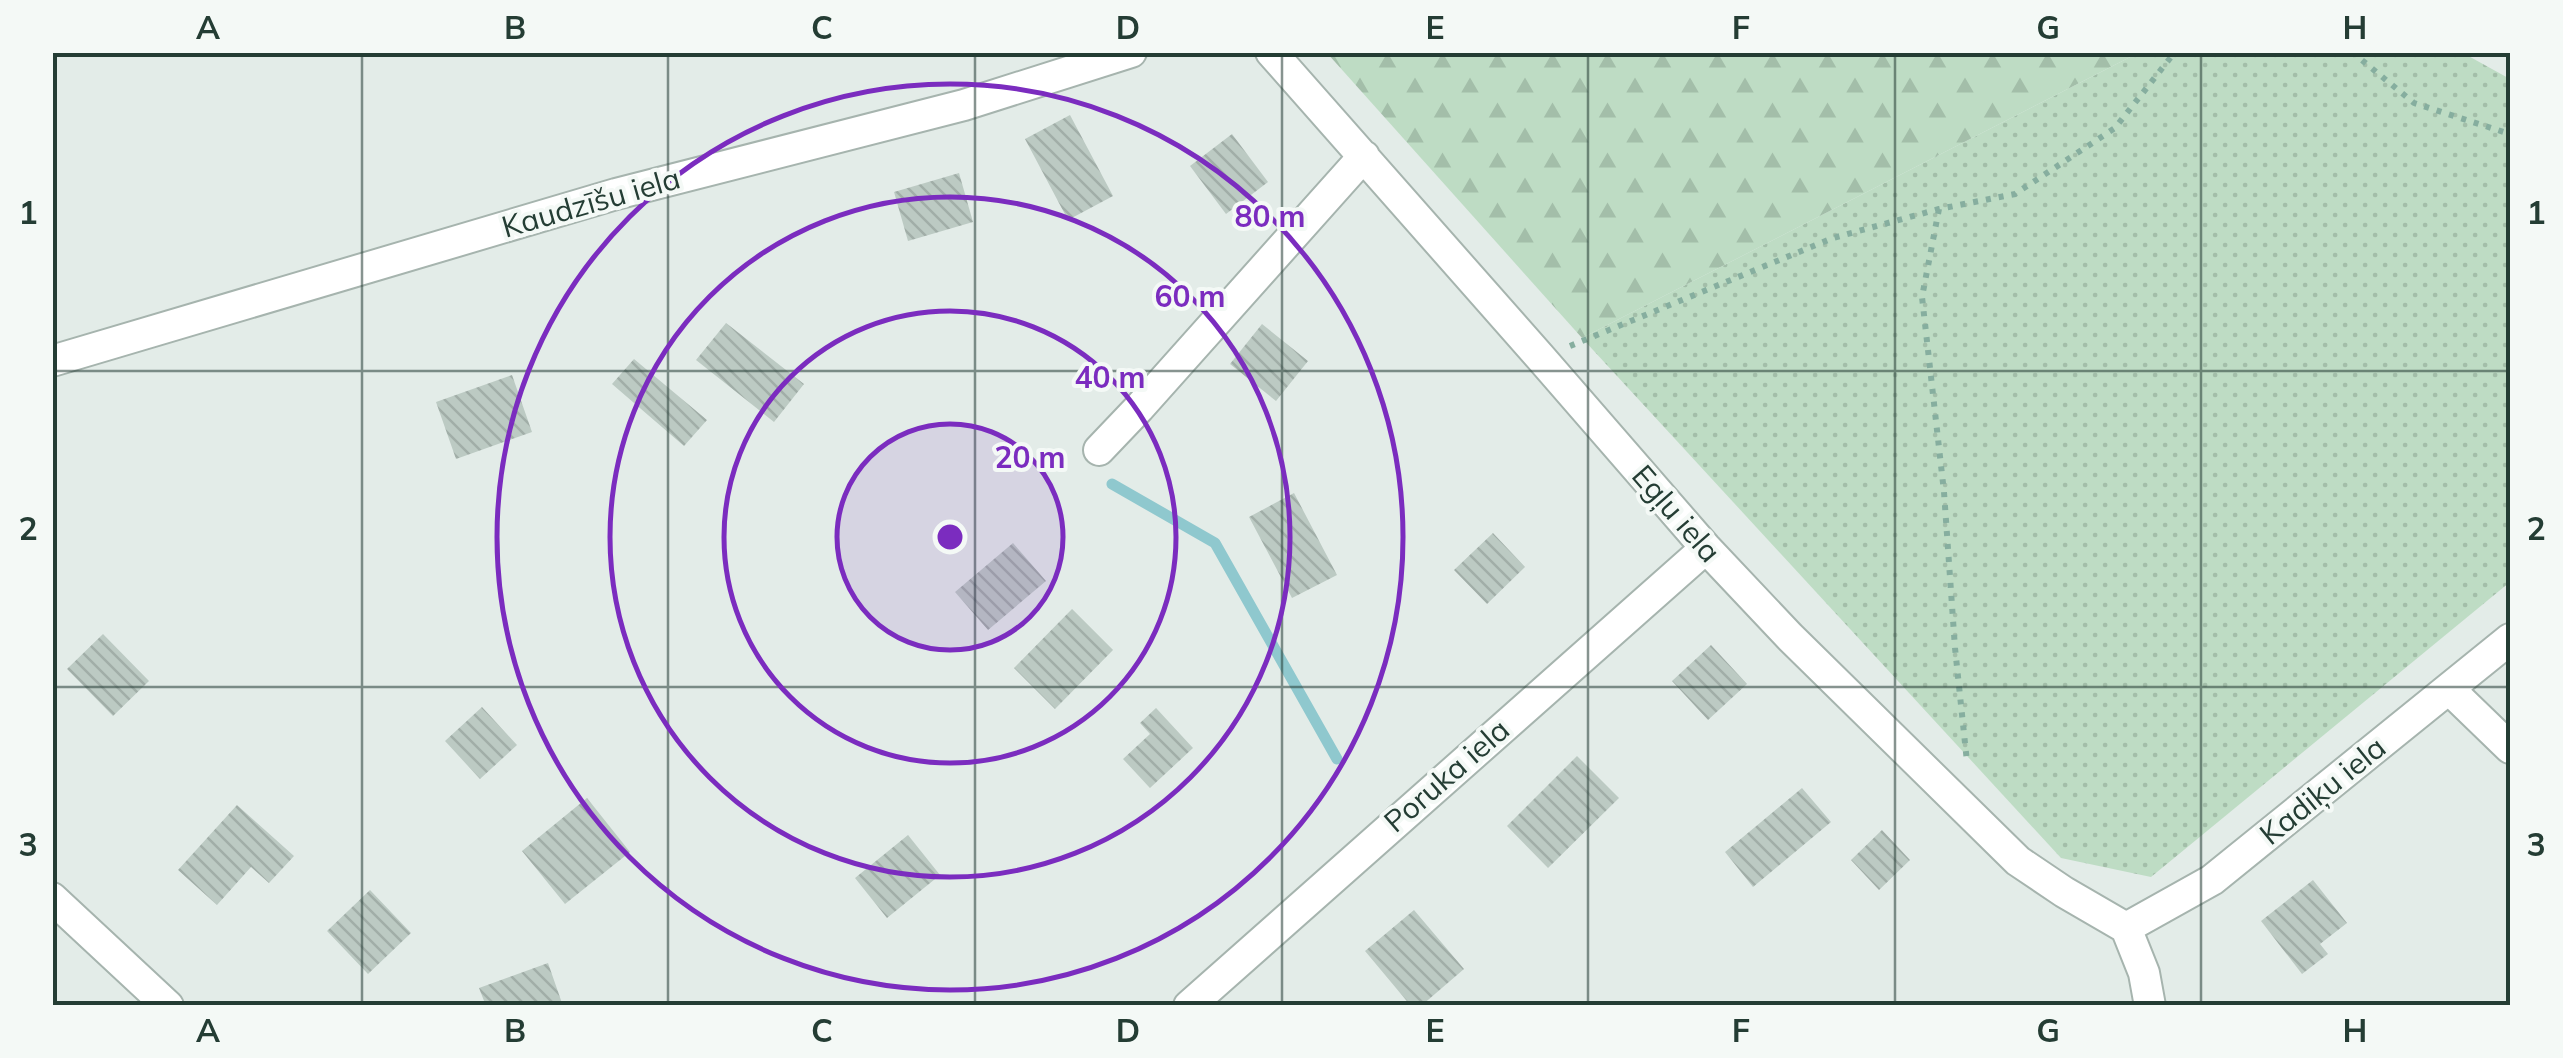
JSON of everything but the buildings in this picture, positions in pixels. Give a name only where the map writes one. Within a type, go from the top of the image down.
[{"type":"street","name":"Kaudzīšu iela","points":[[52,360],[616,194],[964,105],[1131,52]]},
{"type":"street","name":"Egļu iela","points":[[1270,52],[1706,548],[1790,637],[2018,861],[2126,928]]},
{"type":"street","points":[[1099,450],[1364,156]]},
{"type":"street","name":"Poruka iela","points":[[1189,1006],[1706,548]]},
{"type":"street","name":"Kadiķu iela","points":[[2126,928],[2212,880],[2510,639]]},
{"type":"street","points":[[2448,690],[2510,748]]},
{"type":"street","points":[[52,898],[168,1006]]},
{"type":"street","points":[[2126,928],[2144,973],[2150,1006]]},
{"type":"path","points":[[1541,358],[1833,238],[1939,209],[2015,194],[2115,128],[2175,52]]},
{"type":"path","points":[[2352,52],[2414,104],[2510,134]]},
{"type":"path","points":[[1939,209],[1922,298],[1944,492],[1972,818]]},
{"type":"green space","points":[[1327,53],[2138,53],[1582,338]]},
{"type":"green space","points":[[2138,53],[2463,53],[2510,79],[2510,582],[2151,877],[2061,858],[1582,338]]},
{"type":"waterway","points":[[1112,484],[1215,543],[1337,759]]}]
